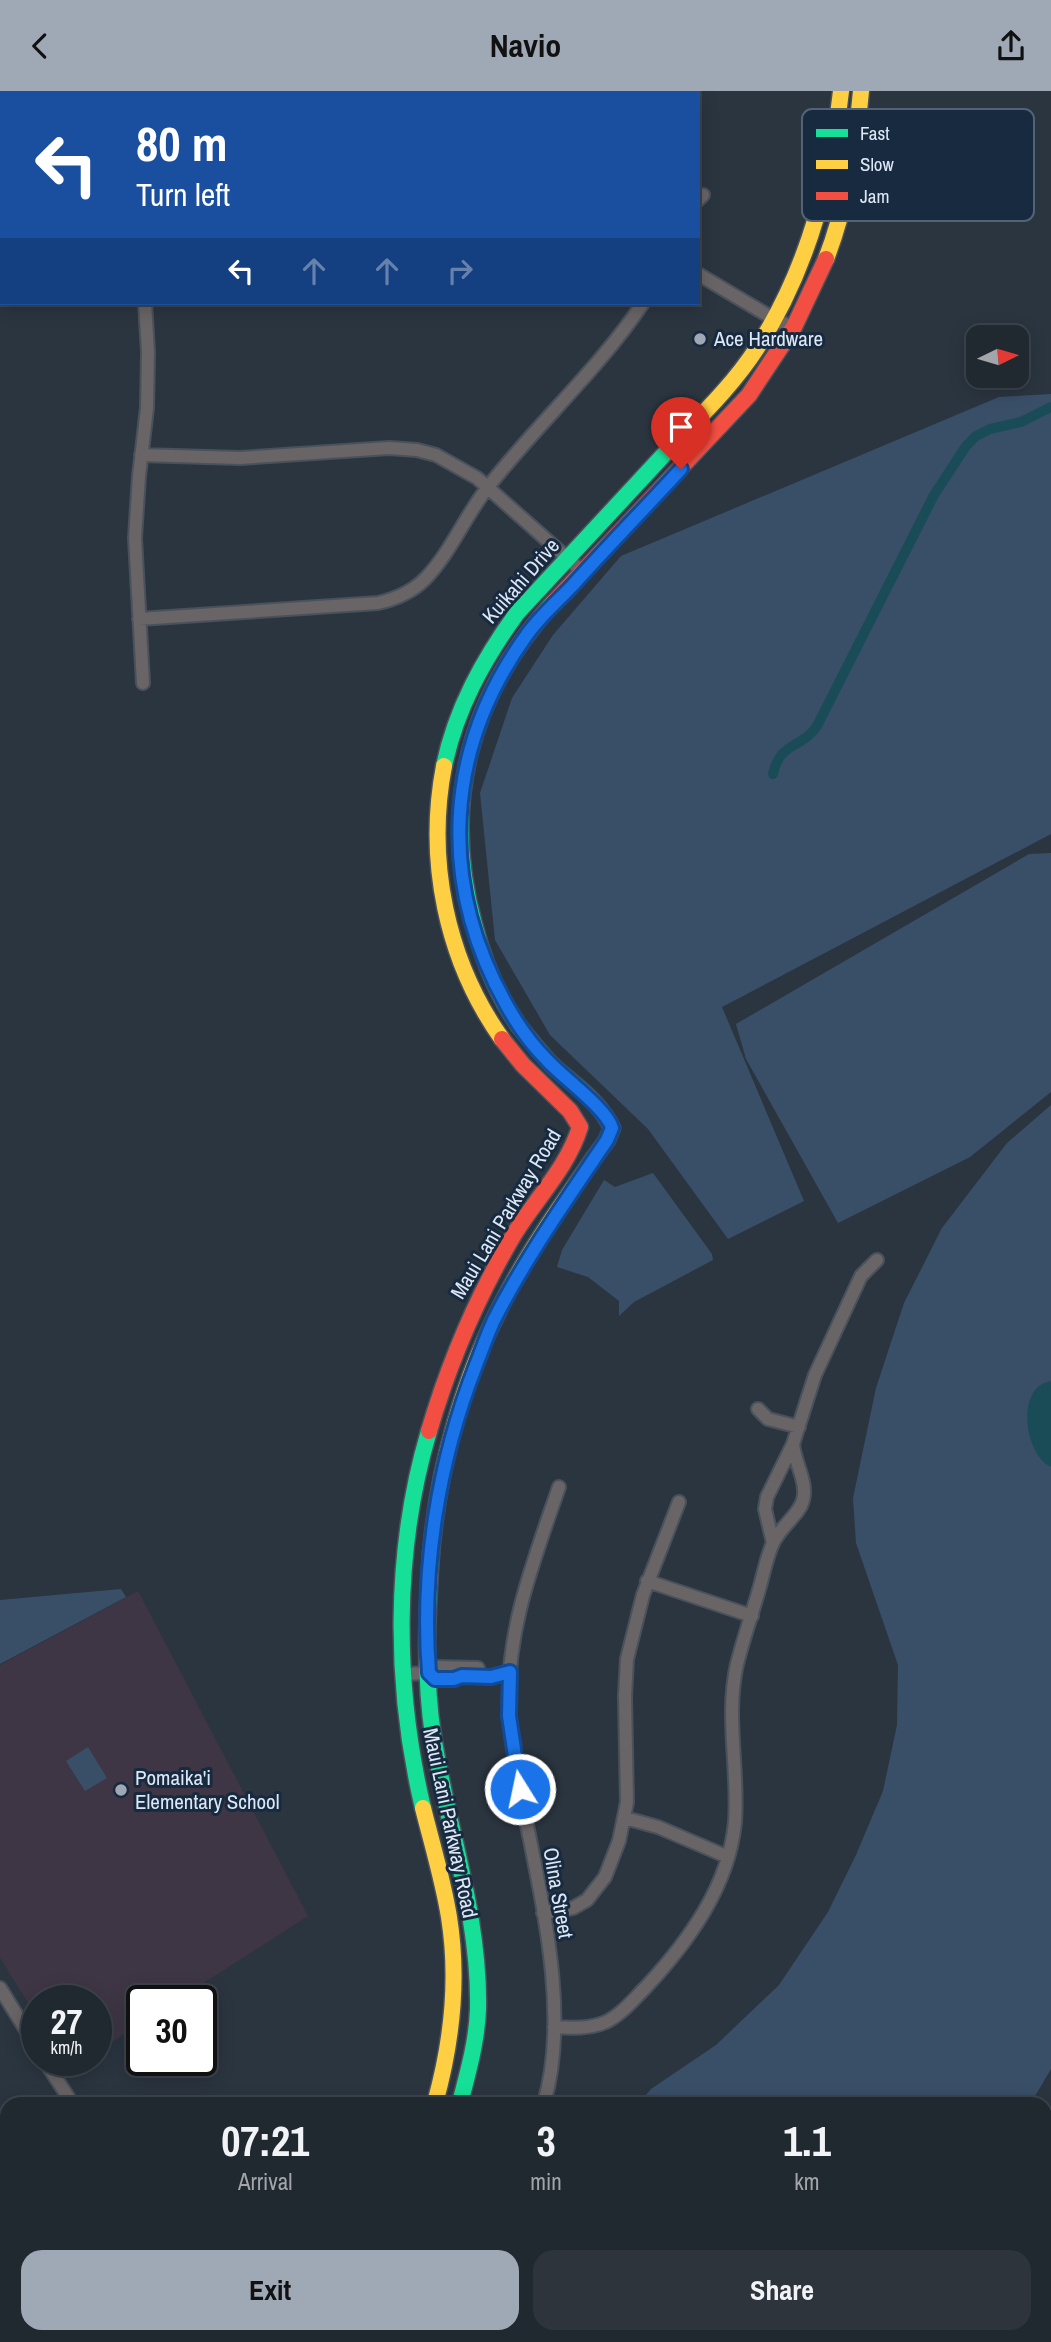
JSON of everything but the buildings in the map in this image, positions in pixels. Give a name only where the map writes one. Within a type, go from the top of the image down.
[{"type":"main road","name":"Kuikahi Drive","points":[[839,109],[841,91]]},
{"type":"main road","name":"Kuikahi Drive","points":[[859,109],[861,91]]},
{"type":"main road","name":"Kuikahi Drive","points":[[580,1127],[574,1115],[537,1080],[505,1041],[487,1015],[466,973],[444,905],[440,879],[436,821],[445,754],[460,710],[478,673],[518,612],[716,399],[757,347],[798,269],[814,221]]},
{"type":"main road","name":"Kuikahi Drive","points":[[612,1128],[606,1115],[545,1059],[520,1027],[497,987],[471,922],[458,841],[461,786],[468,753],[478,724],[526,636],[750,395],[769,371],[794,328],[820,272],[837,221]]},
{"type":"main road","name":"Maui Lani Parkway Road","points":[[436,2097],[451,2037],[455,1996],[454,1955],[449,1915],[416,1776],[404,1674],[404,1587],[410,1517],[423,1447],[444,1379],[471,1314],[516,1232],[573,1146],[580,1127]]},
{"type":"main road","name":"Maui Lani Parkway Road","points":[[462,2097],[474,2049],[479,2004],[476,1937],[433,1735],[429,1673],[429,1567],[441,1485],[462,1402],[492,1323],[532,1250],[607,1140],[612,1128]]},
{"type":"street","points":[[700,275],[794,328]]},
{"type":"street","points":[[143,683],[135,538],[148,376],[145,305]]},
{"type":"street","points":[[139,619],[378,603],[395,599],[425,579],[487,488],[610,348],[642,305]]},
{"type":"street","points":[[141,455],[240,458],[403,448],[417,450],[447,461],[477,478],[584,573]]},
{"type":"street","points":[[773,1543],[765,1509],[767,1497],[793,1444],[815,1375],[861,1276],[877,1260]]},
{"type":"street","points":[[758,1409],[768,1419],[799,1427]]},
{"type":"street","points":[[554,2027],[584,2028],[605,2022],[628,2006],[680,1946],[713,1896],[728,1857],[735,1822],[732,1699],[737,1664],[773,1543],[804,1499],[803,1479],[797,1469],[793,1444]]},
{"type":"street","name":"Olina Street","points":[[545,2097],[551,2069],[554,2027],[553,1988],[543,1913],[513,1745],[506,1672],[520,1600],[559,1487]]},
{"type":"street","points":[[543,1913],[581,1905],[595,1892],[614,1856],[625,1818],[628,1758],[625,1696],[627,1659],[647,1581],[679,1502]]},
{"type":"street","points":[[647,1581],[752,1616]]},
{"type":"street","points":[[404,1674],[429,1673],[434,1667],[453,1666],[491,1668],[506,1672]]},
{"type":"street","points":[[625,1818],[658,1827],[728,1857]]},
{"type":"street","points":[[0,1989],[21,2022]]},
{"type":"street","points":[[54,2076],[68,2097]]},
{"type":"shaded area","points":[[1051,394],[1051,834],[722,1007],[804,1201],[728,1239],[648,1129],[550,1035],[495,940],[480,793],[512,698],[553,635],[621,556],[999,397]]},
{"type":"shaded area","points":[[1051,853],[1051,1092],[970,1157],[838,1223],[746,1059],[736,1024],[1029,854]]},
{"type":"shaded area","points":[[1051,1105],[1051,2069],[1035,2097],[644,2097],[651,2089],[716,2045],[779,1985],[828,1912],[883,1791],[897,1725],[898,1665],[856,1543],[853,1498],[876,1388],[904,1303],[942,1228],[1007,1143]]},
{"type":"shaded area","points":[[653,1173],[712,1254],[713,1260],[634,1302],[619,1316],[619,1301],[588,1277],[557,1267],[562,1250],[604,1180],[615,1187]]},
{"type":"shaded area","points":[[1051,1381],[1051,1467],[1035,1450],[1027,1422],[1032,1395],[1039,1386]]},
{"type":"shaded area","points":[[121,1589],[126,1597],[0,1664],[0,1600]]},
{"type":"shaded area","name":"Pomaika'i Elementary School","points":[[138,1591],[308,1916],[200,1985],[126,1985],[126,2033],[112,2042],[112,1985],[21,1985],[21,1991],[0,1958],[0,1665]]},
{"type":"shaded area","points":[[88,1747],[107,1778],[85,1791],[66,1761]]},
{"type":"waterway","points":[[773,774],[776,763],[786,750],[805,739],[817,726],[934,495],[966,446],[976,436],[990,429],[1021,422],[1051,407]]},
{"type":"traffic: fast","points":[[444,766],[449,745],[472,686],[517,613],[684,433]]},
{"type":"traffic: fast","points":[[553,603],[524,638],[482,713],[462,794],[464,880],[482,951],[511,1014],[554,1067],[594,1102],[612,1128],[594,1158]]},
{"type":"traffic: fast","points":[[423,1808],[407,1715],[402,1619],[409,1524],[429,1431]]},
{"type":"traffic: fast","points":[[431,1554],[427,1645],[430,1713],[468,1905],[477,1974],[476,2033],[462,2097]]},
{"type":"traffic: slow","points":[[839,109],[841,91]]},
{"type":"traffic: slow","points":[[859,109],[861,91]]},
{"type":"traffic: slow","points":[[684,433],[723,392],[757,348],[775,319],[803,257],[815,221]]},
{"type":"traffic: slow","points":[[826,259],[839,221]]},
{"type":"traffic: slow","points":[[444,766],[438,837],[445,908],[454,943],[467,976],[502,1039]]},
{"type":"traffic: slow","points":[[431,1554],[447,1455],[455,1422],[477,1358],[525,1262],[594,1158]]},
{"type":"traffic: slow","points":[[423,1808],[447,1903],[452,1941],[450,2034],[436,2097]]},
{"type":"traffic: jam","points":[[553,603],[749,395],[794,327],[826,259]]},
{"type":"traffic: jam","points":[[429,1431],[455,1356],[476,1307],[513,1236],[567,1157],[580,1127],[570,1111],[523,1065],[502,1039]]},
{"type":"place","name":"Ace Hardware","points":[[700,339]]},
{"type":"place","name":"Pomaika'i Elementary School","points":[[121,1790]]},
{"type":"route","points":[[520,1789],[509,1716],[510,1672],[491,1677],[462,1676],[454,1679],[435,1679],[429,1673],[429,1567],[441,1485],[462,1402],[492,1323],[532,1250],[607,1140],[612,1128],[606,1115],[545,1059],[520,1027],[497,987],[471,922],[464,888],[458,841],[461,786],[478,724],[526,636],[681,469]]}]
